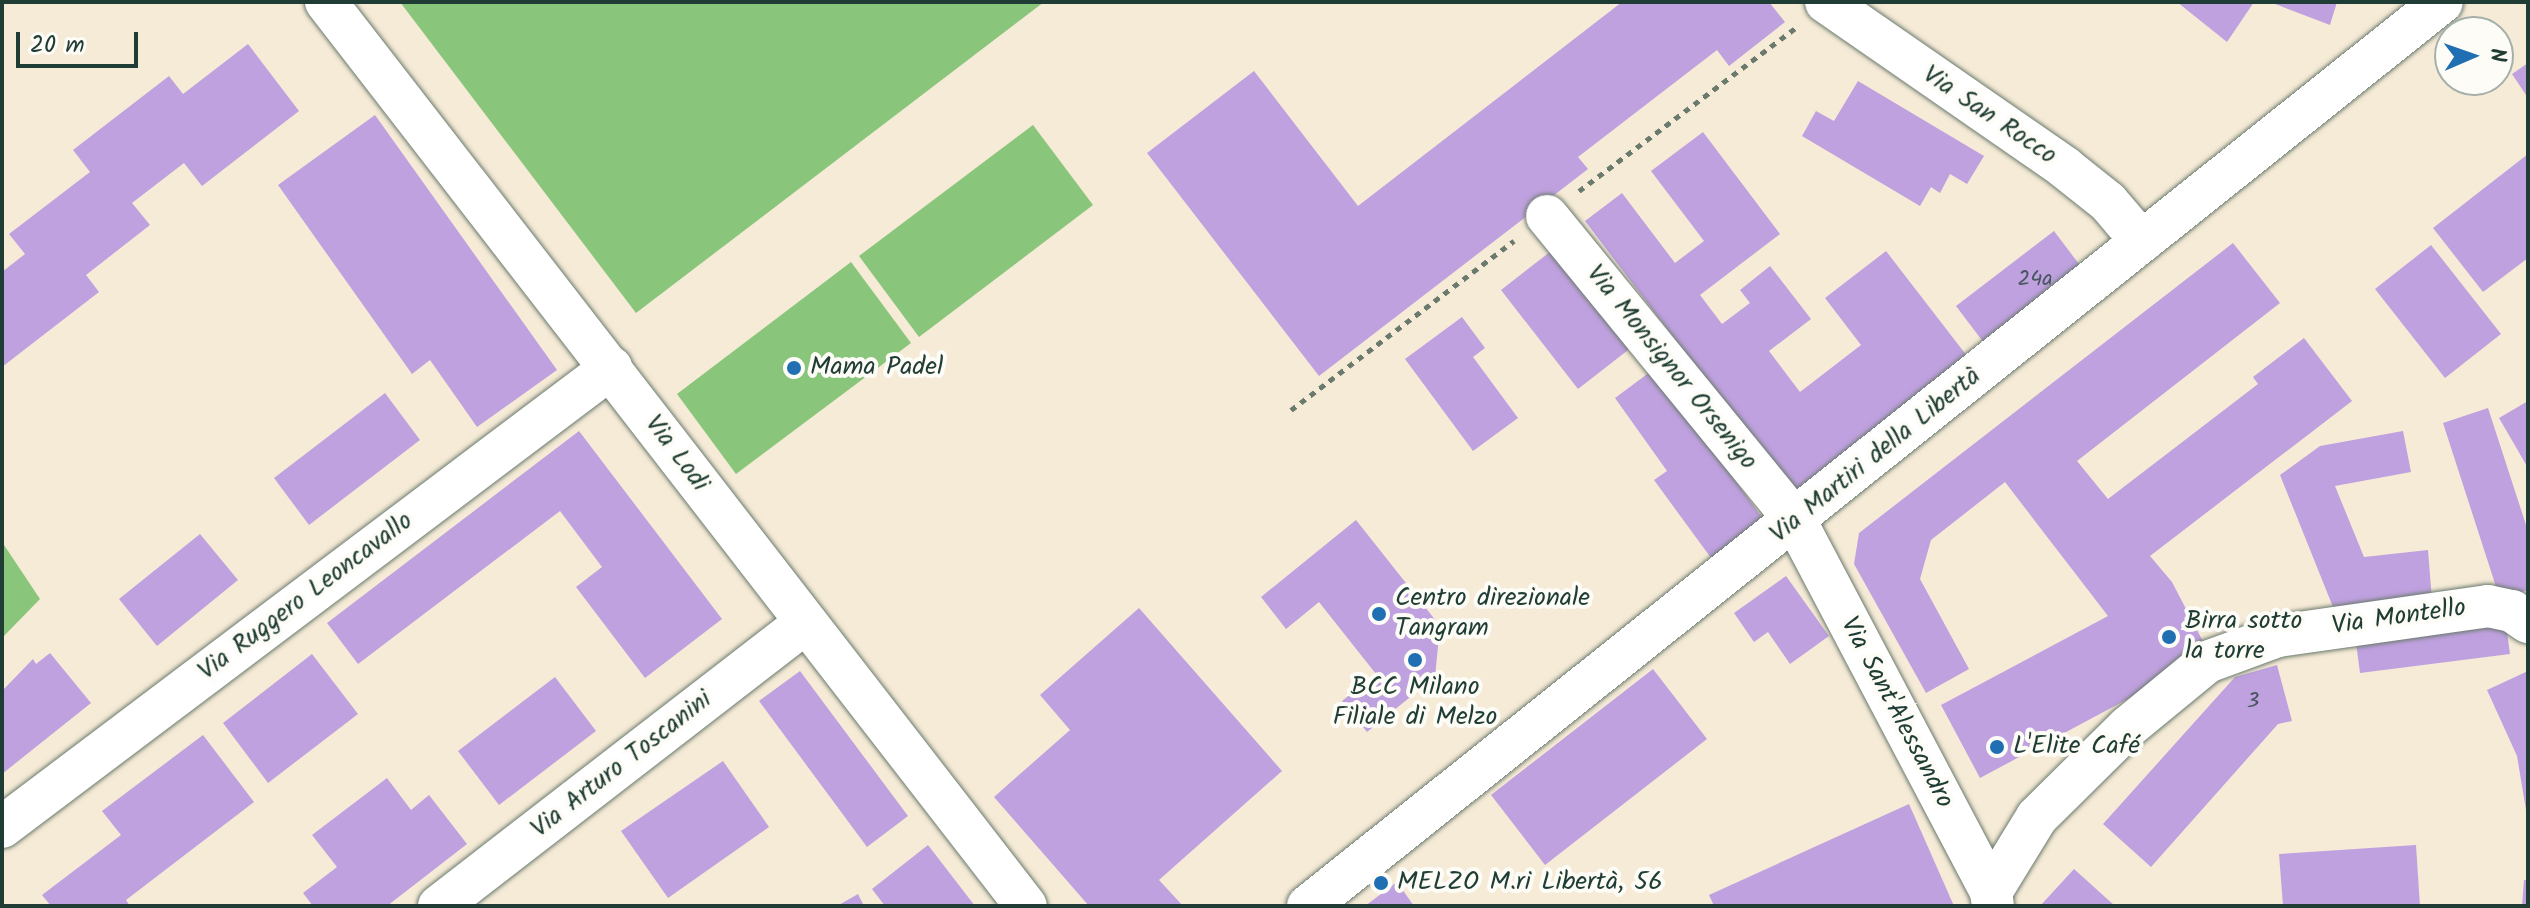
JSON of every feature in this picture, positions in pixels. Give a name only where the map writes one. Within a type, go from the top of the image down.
[{"type":"street","name":"Via Lodi","points":[[326,2],[611,368],[804,624],[1026,906]]},
{"type":"street","name":"Via San Rocco","points":[[1826,2],[2064,167],[2108,202],[2142,242]]},
{"type":"street","name":"Via Martiri della Libertà","points":[[1308,906],[2442,2]]},
{"type":"street","name":"Via Monsignor Orsenigo","points":[[1547,216],[1795,520]]},
{"type":"street","name":"Via Ruggero Leoncavallo","points":[[2,827],[611,368]]},
{"type":"street","name":"Via Sant'Alessandro","points":[[1795,520],[1992,899]]},
{"type":"street","name":"Via Montello","points":[[1992,899],[2016,846],[2046,808],[2128,727],[2207,662],[2278,636],[2488,606],[2512,611],[2528,622]]},
{"type":"street","name":"Via Arturo Toscanini","points":[[439,906],[804,624]]},
{"type":"path","points":[[1291,410],[1826,2]]},
{"type":"green space","points":[[400,2],[1044,2],[636,313]]},
{"type":"green space","name":"Mama Padel","points":[[1033,125],[1093,205],[919,337],[859,256]]},
{"type":"green space","name":"Mama Padel","points":[[851,262],[911,343],[736,474],[677,394]]},
{"type":"green space","points":[[2,542],[40,599],[2,638]]},
{"type":"building","points":[[1622,2],[1769,2],[1785,22],[1729,66],[1717,50],[1578,157],[1588,169],[1319,376],[1147,153],[1254,71],[1358,206]]},
{"type":"building","points":[[2177,2],[2254,2],[2227,42]]},
{"type":"building","points":[[2270,2],[2337,2],[2330,25]]},
{"type":"building","points":[[248,44],[299,111],[202,186],[184,163],[132,203],[150,225],[86,275],[99,292],[2,367],[2,272],[25,254],[9,234],[90,172],[73,150],[169,76],[183,94]]},
{"type":"building","points":[[2528,63],[2528,98],[2514,77],[2514,73]]},
{"type":"building","points":[[1858,81],[1984,156],[1967,184],[1950,174],[1940,193],[1931,187],[1920,206],[1802,136],[1816,111],[1834,121]]},
{"type":"building","points":[[375,115],[557,370],[477,427],[430,360],[412,374],[278,185]]},
{"type":"building","points":[[1703,132],[1780,234],[1700,295],[1722,324],[1750,303],[1740,290],[1770,266],[1811,319],[1769,351],[1800,392],[1861,345],[1825,298],[1886,251],[1974,365],[1798,501],[1585,221],[1622,193],[1675,263],[1704,241],[1651,171]]},
{"type":"building","points":[[2528,154],[2528,258],[2483,292],[2433,228]]},
{"type":"building","points":[[2054,231],[2085,272],[1987,347],[1956,306]]},
{"type":"building","points":[[2233,243],[2280,303],[2077,461],[2108,499],[2258,384],[2253,377],[2304,338],[2352,401],[2150,556],[2172,582],[2210,655],[1980,778],[1941,705],[2108,616],[2005,482],[1931,540],[1920,579],[1969,669],[1926,693],[1854,564],[1859,533]]},
{"type":"building","points":[[2431,245],[2501,334],[2445,378],[2375,289]]},
{"type":"building","points":[[1555,248],[1632,347],[1578,389],[1501,290]]},
{"type":"building","points":[[1462,317],[1485,348],[1473,357],[1518,418],[1473,451],[1405,359]]},
{"type":"building","points":[[1654,369],[1766,523],[1714,562],[1654,480],[1667,471],[1615,398]]},
{"type":"building","points":[[385,393],[420,440],[309,525],[274,478]]},
{"type":"building","points":[[2528,401],[2528,468],[2499,418]]},
{"type":"building","points":[[2488,408],[2528,531],[2528,590],[2500,599],[2443,423]]},
{"type":"building","points":[[579,431],[722,619],[645,678],[576,587],[602,567],[560,511],[358,664],[327,623]]},
{"type":"building","points":[[2403,431],[2411,472],[2335,486],[2364,557],[2428,550],[2432,600],[2333,607],[2280,475],[2320,446]]},
{"type":"building","name":"Centro direzionale Tangram","points":[[1356,520],[1440,626],[1435,677],[1367,732],[1342,701],[1376,674],[1319,602],[1286,629],[1261,597]]},
{"type":"building","points":[[200,534],[238,580],[157,646],[119,599]]},
{"type":"building","points":[[1786,576],[1829,636],[1790,664],[1768,632],[1754,642],[1734,613]]},
{"type":"building","points":[[1139,608],[1282,771],[1159,880],[1183,906],[1089,906],[994,797],[1070,730],[1040,695]]},
{"type":"building","points":[[2505,617],[2510,654],[2360,673],[2355,635]]},
{"type":"building","points":[[50,653],[91,703],[2,774],[2,691],[33,659],[36,664]]},
{"type":"building","points":[[312,654],[358,714],[268,783],[223,723]]},
{"type":"building","points":[[2277,665],[2292,721],[2278,724],[2151,867],[2103,824],[2235,677]]},
{"type":"building","points":[[1653,669],[1707,739],[1545,865],[1491,795]]},
{"type":"building","points":[[800,671],[908,816],[867,847],[759,701]]},
{"type":"building","points":[[2528,671],[2526,810],[2517,756],[2487,690]]},
{"type":"building","points":[[555,677],[596,731],[499,805],[458,751]]},
{"type":"building","points":[[203,735],[254,802],[126,900],[130,906],[51,906],[42,895],[121,835],[102,811]]},
{"type":"building","points":[[723,761],[769,827],[668,898],[621,831]]},
{"type":"building","points":[[387,778],[411,810],[429,795],[467,844],[387,906],[313,906],[303,893],[337,867],[312,835]]},
{"type":"building","points":[[1909,804],[1954,906],[1714,906],[1709,895]]},
{"type":"building","points":[[928,845],[975,906],[885,906],[872,889]]},
{"type":"building","points":[[2416,845],[2420,906],[2283,906],[2279,854]]},
{"type":"building","points":[[2074,869],[2115,906],[2040,906]]},
{"type":"building","points":[[2524,880],[2528,880],[2528,906],[2522,906]]},
{"type":"building","points":[[1397,882],[1414,906],[1365,906]]},
{"type":"building","points":[[858,894],[864,906],[837,906]]},
{"type":"place","name":"Mama Padel","points":[[794,368]]},
{"type":"place","name":"Centro direzionale Tangram","points":[[1379,614]]},
{"type":"place","name":"Birra sotto la torre","points":[[2169,637]]},
{"type":"place","name":"BCC Milano Filiale di Melzo","points":[[1415,660]]},
{"type":"place","name":"L'Elite Café","points":[[1997,747]]},
{"type":"place","name":"MELZO M.ri Libertà, 56","points":[[1381,883]]}]
